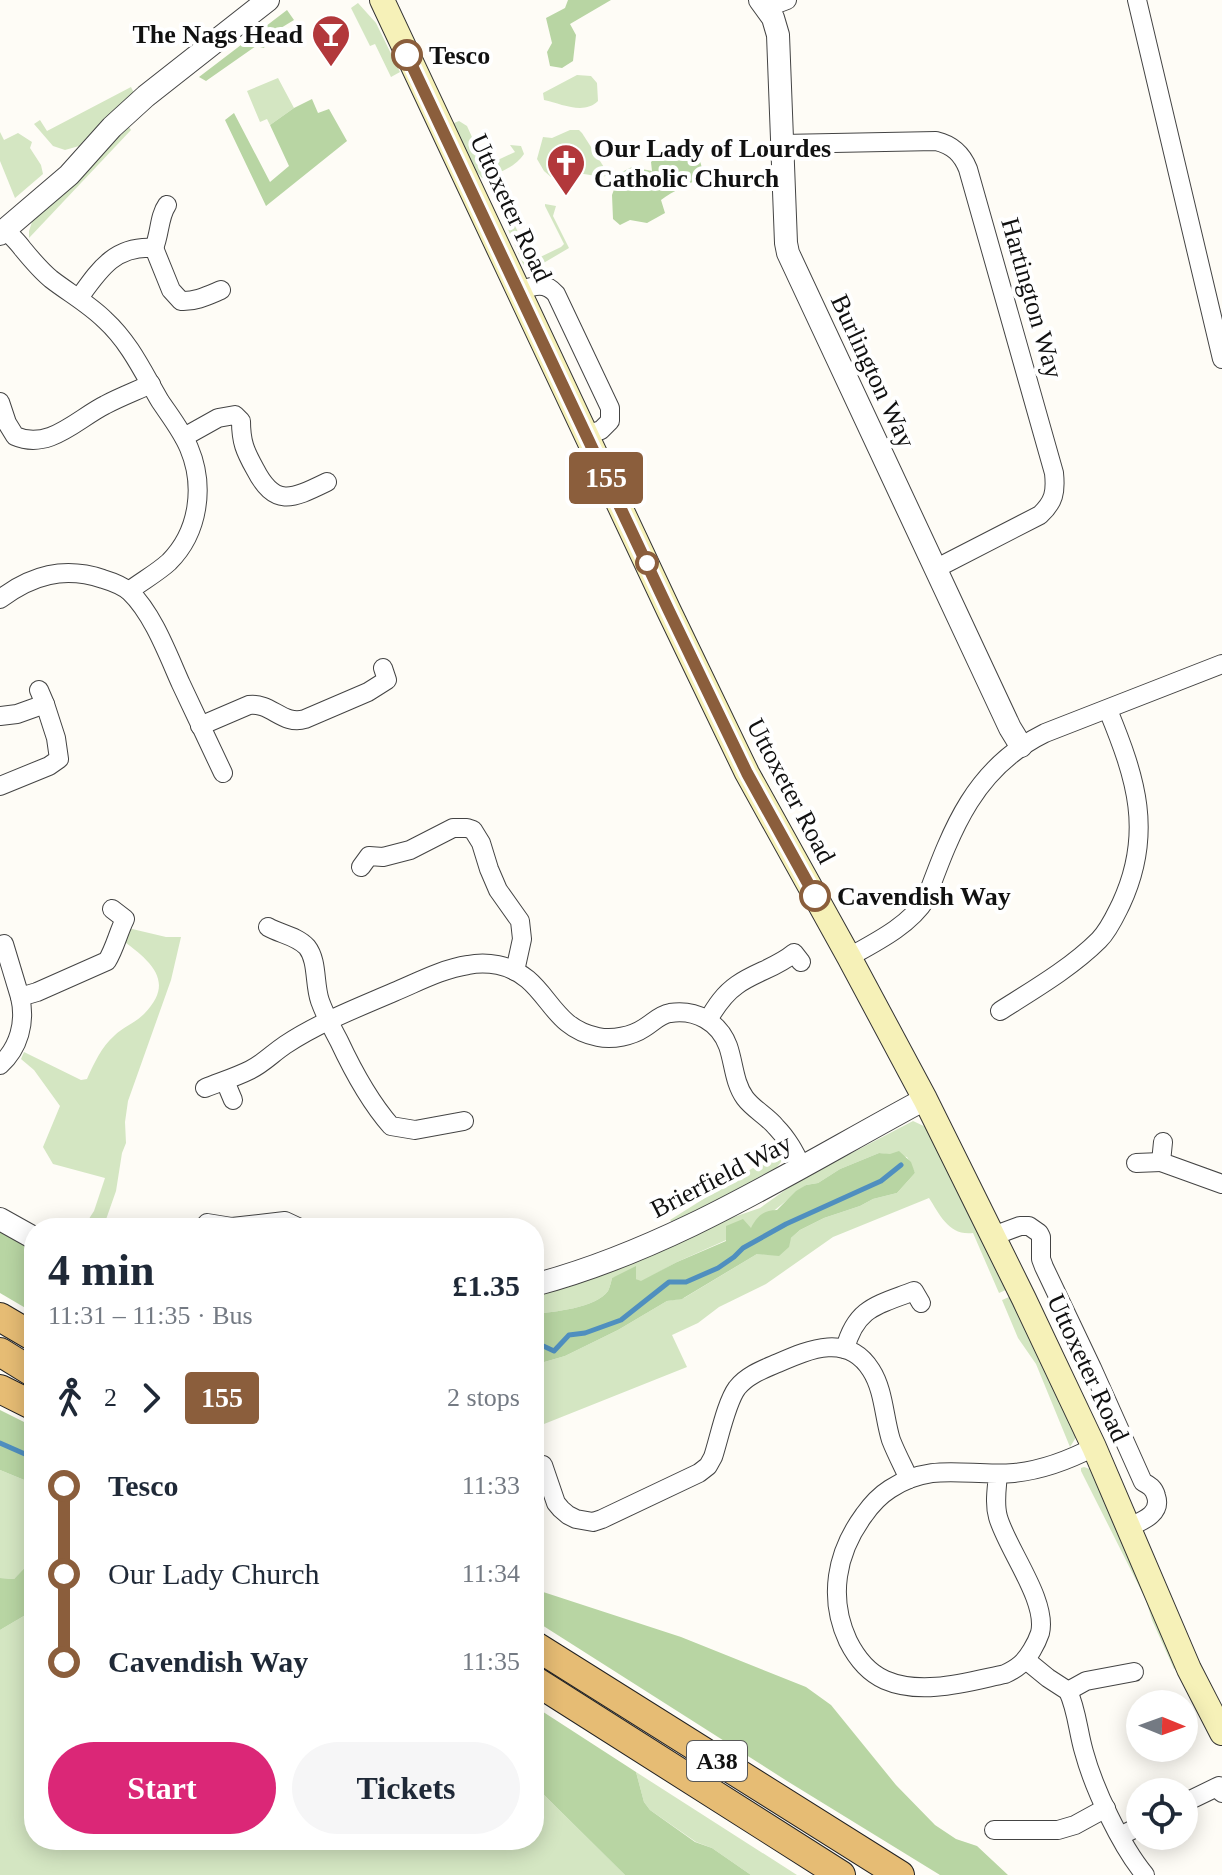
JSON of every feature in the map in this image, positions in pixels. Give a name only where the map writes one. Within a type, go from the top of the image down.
[{"type":"highway","points":[[0,1317],[24,1331]]},
{"type":"highway","points":[[0,1352],[24,1367]]},
{"type":"highway","points":[[0,1389],[24,1401]]},
{"type":"highway","name":"A38","points":[[544,1651],[900,1875]]},
{"type":"highway","name":"A38","points":[[544,1686],[841,1875]]},
{"type":"main road","name":"Uttoxeter Road","points":[[382,0],[747,773],[925,1099],[993,1236],[1094,1447],[1161,1607],[1222,1733]]},
{"type":"street","points":[[129,591],[166,564],[190,531],[197,505],[197,475],[189,449],[137,357],[117,333],[95,310],[41,270],[3,232],[69,175],[112,127],[146,96],[268,0]]},
{"type":"street","points":[[1137,0],[1222,359]]},
{"type":"street","name":"Burlington Way","points":[[771,3],[778,35],[788,253],[1021,746]]},
{"type":"street","name":"Hartington Way","points":[[782,144],[936,141],[960,153],[968,169],[1054,473],[1055,495],[1040,515],[935,569]]},
{"type":"street","points":[[167,205],[161,216],[154,248],[166,282],[176,297],[187,302],[221,290]]},
{"type":"street","points":[[79,298],[101,267],[109,261],[125,251],[154,248]]},
{"type":"street","points":[[518,291],[540,285],[549,286],[556,294],[610,408],[610,421],[601,430],[587,435]]},
{"type":"street","points":[[0,402],[15,436],[39,440],[58,434],[104,406],[151,384]]},
{"type":"street","points":[[184,437],[218,418],[235,415],[241,421],[245,451],[272,493],[287,496],[327,482]]},
{"type":"street","points":[[0,599],[34,579],[59,572],[92,575],[117,583],[129,591],[143,607],[166,650],[200,726],[213,764]]},
{"type":"street","points":[[849,957],[900,926],[920,908],[951,834],[965,809],[993,770],[1021,746],[1222,664]]},
{"type":"street","points":[[200,726],[257,704],[296,722],[368,692],[387,680],[383,668]]},
{"type":"street","points":[[0,716],[17,714],[42,697],[56,738],[59,759],[0,786]]},
{"type":"street","points":[[1000,1011],[1044,983],[1098,941],[1128,889],[1137,859],[1139,815],[1133,778],[1108,710]]},
{"type":"street","points":[[361,867],[369,856],[383,857],[410,850],[453,828],[473,830],[498,890],[520,921],[522,939],[515,971]]},
{"type":"street","points":[[20,997],[107,961],[125,919],[112,909]]},
{"type":"street","points":[[268,927],[308,948],[313,958],[320,1001],[328,1020],[352,1068],[391,1126],[415,1130],[464,1121]]},
{"type":"street","points":[[0,1065],[20,1034],[24,1016],[4,944]]},
{"type":"street","points":[[708,1020],[726,994],[739,983],[781,964],[794,953],[801,962]]},
{"type":"street","points":[[205,1088],[251,1070],[283,1046],[328,1020],[439,973],[462,966],[493,964],[515,971],[535,985],[562,1020],[584,1034],[610,1039],[634,1034],[656,1018],[674,1013],[695,1014],[708,1020],[725,1039],[744,1096],[788,1140],[802,1167]]},
{"type":"street","points":[[225,1081],[233,1100]]},
{"type":"street","name":"Brierfield Way","points":[[544,1282],[604,1263],[656,1241],[802,1167],[925,1099]]},
{"type":"street","points":[[1161,1162],[1163,1142]]},
{"type":"street","points":[[1136,1163],[1161,1162],[1222,1184]]},
{"type":"street","points":[[0,1219],[24,1232]]},
{"type":"street","points":[[993,1236],[1020,1226],[1029,1226],[1041,1237],[1041,1259],[1051,1284],[1143,1482],[1151,1486],[1158,1502],[1151,1516],[1129,1527]]},
{"type":"street","points":[[845,1349],[856,1321],[870,1309],[914,1291],[921,1303]]},
{"type":"street","points":[[544,1468],[556,1503],[568,1515],[586,1521],[602,1519],[708,1466],[732,1397],[743,1382],[813,1349],[832,1347],[858,1356],[872,1371],[891,1439],[909,1479]]},
{"type":"street","points":[[998,1474],[997,1514],[1040,1614],[1040,1632],[1026,1660],[1005,1674],[950,1684],[918,1686],[885,1680],[862,1664],[853,1651],[837,1604],[838,1571],[843,1555],[855,1529],[874,1503],[890,1489],[926,1473],[998,1474],[1035,1470],[1070,1459],[1094,1447]]},
{"type":"street","points":[[1026,1660],[1068,1691],[1085,1757],[1106,1808],[1145,1875]]},
{"type":"street","points":[[1068,1691],[1086,1681],[1134,1672]]},
{"type":"street","points":[[1198,1796],[1219,1786],[1222,1793]]},
{"type":"street","points":[[994,1830],[1058,1830],[1075,1825],[1106,1808]]},
{"type":"street","points":[[1120,1836],[1126,1833]]},
{"type":"green space","points":[[568,0],[611,0],[570,24],[576,35],[573,61],[562,68],[550,66],[547,52],[552,43],[546,18],[565,8]]},
{"type":"green space","points":[[358,3],[376,23],[400,72],[391,77],[375,44],[370,46],[351,8]]},
{"type":"green space","points":[[287,10],[294,20],[271,34],[264,48],[256,46],[206,81],[199,77]]},
{"type":"green space","points":[[577,75],[591,76],[597,83],[598,101],[580,108],[544,100],[543,93]]},
{"type":"green space","points":[[278,78],[294,108],[270,125],[267,119],[260,122],[247,91]]},
{"type":"green space","points":[[131,87],[134,93],[79,146],[65,150],[53,146],[34,124],[40,120],[47,131]]},
{"type":"green space","points":[[312,99],[318,113],[329,109],[347,141],[266,206],[225,120],[234,113],[270,182],[289,166],[270,125]]},
{"type":"green space","points":[[459,121],[467,126],[485,166],[515,152],[510,145],[521,146],[524,154],[505,170],[482,178],[454,127],[454,123]]},
{"type":"green space","points":[[129,127],[131,130],[29,238],[33,219]]},
{"type":"green space","points":[[570,130],[582,133],[609,175],[602,177],[572,172],[568,166],[551,177],[544,171],[537,159],[543,137],[552,138]]},
{"type":"green space","points":[[0,132],[4,140],[18,133],[32,142],[30,148],[41,165],[43,174],[15,198],[0,161]]},
{"type":"green space","points":[[684,143],[698,157],[702,176],[661,200],[665,213],[647,223],[630,220],[620,225],[613,219],[612,195],[620,173],[632,167],[652,171],[651,162],[663,150]]},
{"type":"green space","points":[[500,184],[505,187],[501,197],[532,261],[564,244],[545,204],[556,206],[553,216],[569,248],[530,271],[523,264],[490,188]]},
{"type":"green space","points":[[128,928],[166,937],[181,937],[171,980],[128,1101],[126,1143],[116,1191],[107,1218],[89,1218],[105,1178],[53,1164],[43,1147],[60,1106],[34,1070],[21,1059],[24,1052],[81,1080],[87,1079],[110,1040],[144,1014],[154,1002],[159,981],[155,971],[121,939]]},
{"type":"green space","points":[[913,1121],[928,1128],[1008,1289],[999,1293],[973,1233],[951,1228],[929,1198],[833,1237],[766,1284],[672,1335],[687,1367],[544,1424],[544,1362],[565,1356],[618,1330],[667,1301],[684,1298],[757,1254],[779,1255],[800,1230],[873,1199],[897,1193],[915,1173],[907,1157],[879,1153],[840,1169],[818,1183],[806,1185],[751,1229],[641,1282],[636,1279],[636,1271],[612,1278],[608,1291],[602,1297],[574,1308],[544,1312],[544,1288],[760,1208],[798,1181]]},
{"type":"green space","points":[[783,1149],[781,1162],[774,1171],[673,1224],[670,1220]]},
{"type":"green space","points":[[899,1151],[911,1162],[915,1173],[897,1193],[824,1218],[800,1230],[779,1256],[757,1254],[682,1299],[667,1301],[618,1330],[565,1356],[544,1362],[544,1312],[574,1308],[602,1297],[608,1291],[612,1278],[636,1266],[636,1279],[641,1281],[726,1241],[726,1226],[743,1219],[751,1228],[761,1214],[777,1210],[806,1185],[818,1183],[840,1169],[879,1153]]},
{"type":"green space","points":[[0,1231],[24,1244],[24,1307],[0,1293]]},
{"type":"green space","points":[[1014,1295],[1077,1428],[1070,1447],[1036,1364],[1018,1338],[1002,1300]]},
{"type":"green space","points":[[0,1410],[24,1422],[24,1480],[0,1470]]},
{"type":"green space","points":[[1084,1467],[1093,1470],[1180,1666],[1174,1669],[1146,1600],[1081,1471]]},
{"type":"green space","points":[[0,1470],[24,1480],[24,1568],[14,1579],[0,1578]]},
{"type":"green space","points":[[24,1568],[24,1616],[0,1630],[0,1578],[14,1579]]},
{"type":"green space","points":[[544,1592],[681,1637],[806,1687],[831,1705],[896,1785],[935,1825],[956,1839],[977,1846],[1008,1875],[940,1875],[544,1626]]},
{"type":"green space","points":[[24,1616],[24,1850],[544,1850],[544,1795],[625,1875],[0,1875],[0,1630]]},
{"type":"green space","points":[[544,1712],[636,1772],[644,1802],[650,1810],[695,1842],[712,1848],[751,1875],[625,1875],[544,1795]]},
{"type":"green space","points":[[636,1772],[797,1875],[751,1875],[712,1848],[696,1842],[650,1810],[644,1802]]},
{"type":"waterway","points":[[544,1346],[554,1351],[569,1335],[585,1333],[621,1320],[669,1282],[686,1282],[718,1268],[743,1248],[786,1224],[881,1181],[901,1165]]},
{"type":"waterway","points":[[0,1443],[24,1454]]},
{"type":"bus line","name":"155","points":[[407,55],[747,773],[815,896]]},
{"type":"place","name":"Tesco","points":[[407,55]]},
{"type":"place","name":"The Nags Head","points":[[331,68]]},
{"type":"place","name":"Our Lady of Lourdes Catholic Church","points":[[566,197]]},
{"type":"place","name":"Cavendish Way","points":[[815,896]]}]
